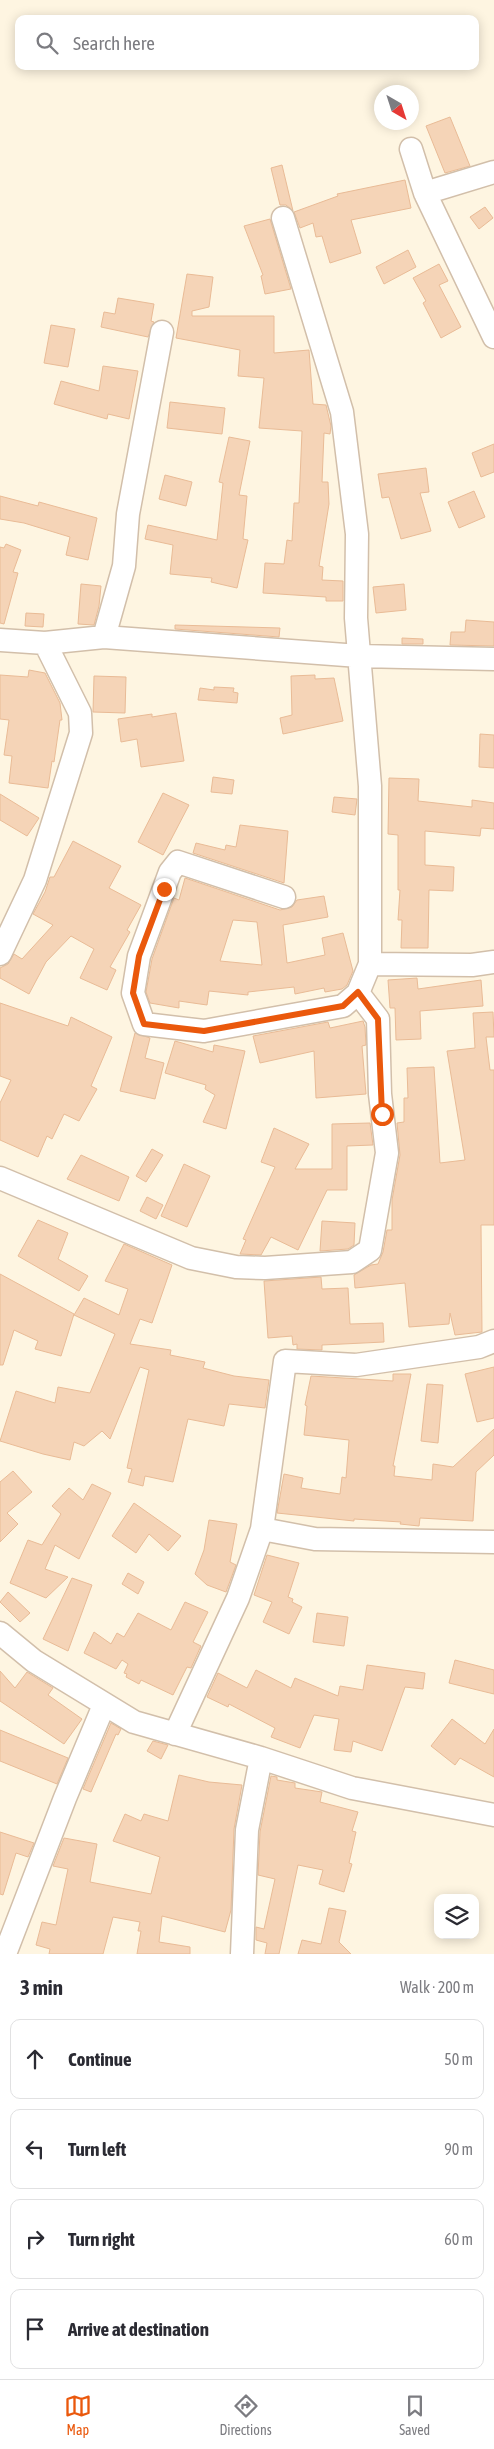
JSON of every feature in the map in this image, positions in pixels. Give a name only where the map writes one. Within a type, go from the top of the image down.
[{"type":"street","points":[[411,149],[425,193],[494,337]]},
{"type":"street","points":[[425,193],[494,172]]},
{"type":"street","points":[[283,218],[342,412],[357,534],[356,618],[370,786],[370,964],[358,992],[343,1006],[204,1031],[144,1024],[133,993],[139,956],[170,872],[178,862],[284,897]]},
{"type":"street","points":[[104,637],[124,566],[128,514],[162,332]]},
{"type":"street","points":[[0,640],[45,643],[104,637],[359,656],[494,659]]},
{"type":"street","points":[[0,954],[35,880],[81,733],[80,713],[45,643]]},
{"type":"street","points":[[370,964],[472,966],[494,962]]},
{"type":"street","points":[[0,1178],[191,1258],[236,1267],[265,1268],[352,1262],[370,1250],[387,1153],[380,1094],[378,1019],[358,992]]},
{"type":"street","points":[[175,1734],[238,1598],[262,1529],[285,1361],[356,1365],[479,1347],[494,1341]]},
{"type":"street","points":[[262,1529],[315,1539],[494,1542]]},
{"type":"street","points":[[0,1633],[34,1661],[134,1722],[261,1758],[352,1788],[494,1815]]},
{"type":"street","points":[[6,1941],[104,1705]]},
{"type":"street","points":[[242,1954],[248,1830],[261,1758]]},
{"type":"building","points":[[450,117],[470,166],[445,173],[426,126]]},
{"type":"building","points":[[282,165],[293,211],[286,205],[280,205],[271,168]]},
{"type":"building","points":[[405,180],[411,208],[351,220],[361,253],[330,263],[322,236],[316,237],[313,223],[300,228],[294,212],[338,196],[337,194]]},
{"type":"building","points":[[485,207],[493,218],[479,229],[470,217]]},
{"type":"building","points":[[270,219],[291,289],[265,294],[261,276],[263,275],[244,226]]},
{"type":"building","points":[[408,250],[416,267],[384,284],[376,267]]},
{"type":"building","points":[[439,264],[448,281],[439,285],[461,327],[441,338],[423,303],[426,301],[413,278]]},
{"type":"building","points":[[187,274],[213,277],[209,307],[192,311],[192,316],[274,316],[274,353],[309,350],[313,404],[326,405],[331,426],[330,434],[324,433],[322,482],[328,482],[329,504],[319,566],[323,567],[322,580],[343,581],[343,601],[326,601],[326,597],[263,593],[265,563],[284,564],[287,540],[292,541],[294,503],[299,503],[302,431],[259,428],[264,378],[238,376],[240,350],[176,338]]},
{"type":"building","points":[[118,298],[154,304],[151,321],[154,322],[148,337],[101,327],[104,312],[115,314]]},
{"type":"building","points":[[51,325],[75,329],[68,367],[44,363]]},
{"type":"building","points":[[103,366],[138,371],[129,419],[108,414],[107,419],[54,404],[61,381],[99,391]]},
{"type":"building","points":[[170,402],[225,408],[222,434],[167,428]]},
{"type":"building","points":[[229,437],[250,441],[239,495],[247,496],[243,539],[248,540],[237,588],[211,582],[212,578],[170,574],[173,545],[145,539],[148,525],[217,540],[223,483],[219,482]]},
{"type":"building","points":[[494,444],[494,472],[481,477],[472,453]]},
{"type":"building","points":[[426,468],[429,492],[420,493],[431,531],[401,539],[389,497],[382,498],[378,474]]},
{"type":"building","points":[[165,475],[192,482],[186,506],[159,499]]},
{"type":"building","points":[[474,491],[485,517],[459,528],[448,502]]},
{"type":"building","points":[[0,496],[38,506],[39,502],[97,518],[88,560],[66,555],[70,537],[24,523],[0,519]]},
{"type":"building","points":[[6,544],[21,550],[13,572],[18,573],[4,624],[0,623],[0,547],[4,548]]},
{"type":"building","points":[[81,584],[101,586],[99,606],[94,625],[78,624]]},
{"type":"building","points":[[404,584],[406,610],[376,613],[373,587]]},
{"type":"building","points":[[26,613],[44,614],[43,627],[25,626]]},
{"type":"building","points":[[466,620],[494,622],[494,646],[450,645],[451,632],[465,632]]},
{"type":"building","points":[[175,625],[280,628],[279,637],[175,629]]},
{"type":"building","points":[[402,638],[423,639],[423,644],[402,644]]},
{"type":"building","points":[[29,670],[45,673],[60,703],[62,720],[60,720],[48,788],[9,783],[12,756],[4,755],[9,720],[0,719],[0,675],[28,677]]},
{"type":"building","points":[[315,675],[315,679],[334,678],[343,721],[283,734],[280,718],[292,715],[291,676]]},
{"type":"building","points":[[94,676],[126,677],[125,713],[93,712]]},
{"type":"building","points":[[214,687],[234,688],[233,692],[238,693],[237,703],[198,700],[200,688],[214,690]]},
{"type":"building","points":[[176,713],[184,761],[141,767],[137,739],[121,742],[118,719],[152,714],[152,717]]},
{"type":"building","points":[[480,734],[494,735],[494,768],[479,767]]},
{"type":"building","points":[[213,777],[234,780],[232,794],[211,792]]},
{"type":"building","points":[[389,778],[419,779],[418,801],[472,807],[472,800],[494,803],[494,829],[481,828],[480,836],[425,831],[425,865],[454,867],[453,891],[429,890],[428,948],[401,948],[402,920],[398,920],[400,890],[398,890],[398,835],[388,834]]},
{"type":"building","points":[[163,793],[189,805],[163,855],[138,842]]},
{"type":"building","points":[[0,794],[39,818],[27,836],[0,820]]},
{"type":"building","points":[[334,797],[357,799],[355,815],[332,812]]},
{"type":"building","points":[[240,825],[288,831],[284,883],[193,853],[196,843],[225,850],[226,845],[236,847]]},
{"type":"building","points":[[73,841],[121,866],[109,888],[141,905],[127,930],[130,932],[110,967],[116,970],[107,990],[80,978],[94,949],[71,936],[46,962],[29,994],[0,978],[0,968],[8,964],[14,954],[22,959],[53,925],[33,914],[45,892],[50,877],[54,877]]},
{"type":"building","points":[[185,878],[280,910],[292,907],[297,900],[324,896],[328,917],[283,925],[287,963],[325,955],[322,938],[343,933],[353,971],[347,985],[342,989],[325,992],[324,988],[295,994],[294,987],[248,992],[248,995],[209,991],[207,1005],[179,1001],[179,1008],[150,1003],[146,992],[152,959],[174,898],[179,900]],"holes":[[[233,920],[257,922],[262,965],[220,961]]]},
{"type":"building","points":[[417,978],[418,989],[481,980],[483,1006],[420,1011],[421,1039],[396,1040],[395,1008],[390,1008],[388,980]]},
{"type":"building","points":[[0,1003],[68,1026],[71,1017],[112,1037],[91,1086],[97,1089],[79,1121],[64,1114],[52,1139],[47,1136],[38,1157],[0,1140],[0,1103],[11,1080],[0,1076]]},
{"type":"building","points":[[493,1012],[494,1037],[486,1037],[490,1070],[494,1070],[494,1225],[481,1225],[482,1332],[455,1335],[450,1313],[449,1324],[409,1327],[405,1283],[355,1288],[354,1275],[371,1265],[378,1264],[383,1252],[387,1230],[392,1230],[392,1200],[400,1155],[397,1123],[404,1122],[404,1098],[408,1098],[407,1068],[434,1067],[440,1163],[465,1160],[447,1051],[475,1048],[473,1013]]},
{"type":"building","points":[[363,1021],[366,1045],[362,1046],[366,1094],[316,1098],[314,1051],[260,1063],[253,1036],[328,1022],[330,1028]]},
{"type":"building","points":[[135,1033],[150,1038],[145,1058],[164,1063],[155,1099],[120,1091]]},
{"type":"building","points":[[175,1041],[213,1052],[214,1045],[245,1051],[226,1129],[203,1122],[215,1095],[205,1089],[206,1085],[165,1073]]},
{"type":"building","points":[[370,1123],[373,1145],[347,1146],[347,1190],[327,1190],[298,1250],[271,1237],[261,1255],[240,1254],[246,1240],[243,1239],[275,1167],[261,1162],[274,1128],[309,1144],[295,1169],[332,1169],[332,1124]]},
{"type":"building","points":[[152,1149],[163,1155],[146,1182],[136,1176]]},
{"type":"building","points":[[81,1155],[129,1177],[119,1201],[67,1179]]},
{"type":"building","points":[[184,1164],[210,1176],[187,1227],[161,1216]]},
{"type":"building","points":[[147,1197],[163,1205],[156,1219],[140,1211]]},
{"type":"building","points":[[38,1220],[68,1233],[58,1259],[88,1276],[79,1291],[18,1256]]},
{"type":"building","points":[[322,1221],[355,1223],[354,1245],[348,1249],[320,1251]]},
{"type":"building","points":[[124,1244],[172,1265],[152,1323],[140,1319],[130,1344],[171,1350],[170,1355],[205,1362],[203,1368],[234,1376],[269,1380],[265,1408],[229,1404],[224,1426],[188,1419],[173,1482],[145,1476],[143,1486],[128,1482],[132,1469],[127,1468],[149,1370],[140,1367],[110,1439],[102,1431],[84,1446],[74,1442],[70,1460],[0,1441],[16,1391],[55,1403],[58,1387],[90,1393],[115,1334],[74,1315],[84,1298],[119,1315],[128,1289],[105,1281]]},
{"type":"building","points":[[0,1274],[74,1314],[61,1356],[35,1349],[38,1341],[14,1330],[3,1365],[0,1365]]},
{"type":"building","points":[[321,1277],[322,1289],[348,1288],[350,1324],[383,1323],[384,1342],[322,1345],[322,1350],[297,1349],[297,1344],[293,1345],[292,1336],[268,1338],[264,1281]]},
{"type":"building","points":[[494,1367],[494,1418],[477,1422],[465,1374]]},
{"type":"building","points":[[393,1374],[411,1374],[393,1466],[395,1466],[394,1476],[432,1480],[433,1464],[453,1467],[494,1429],[494,1455],[476,1472],[473,1521],[420,1518],[419,1526],[400,1524],[401,1522],[354,1519],[354,1521],[277,1513],[284,1474],[303,1478],[301,1488],[340,1494],[342,1477],[346,1478],[349,1440],[304,1435],[307,1406],[305,1405],[311,1376],[393,1381]]},
{"type":"building","points":[[427,1384],[443,1385],[438,1443],[421,1441]]},
{"type":"building","points":[[13,1471],[32,1492],[7,1513],[18,1524],[0,1542],[0,1482]]},
{"type":"building","points":[[92,1484],[111,1493],[79,1559],[55,1545],[45,1569],[68,1577],[46,1598],[10,1583],[28,1540],[42,1545],[61,1514],[52,1506],[69,1488],[83,1500]]},
{"type":"building","points":[[134,1503],[181,1536],[168,1551],[149,1534],[136,1553],[112,1536]]},
{"type":"building","points":[[209,1520],[237,1524],[230,1562],[236,1565],[226,1592],[207,1585],[195,1574],[204,1550]]},
{"type":"building","points":[[267,1555],[299,1563],[288,1597],[293,1599],[292,1602],[302,1607],[289,1634],[263,1622],[272,1602],[254,1595]]},
{"type":"building","points":[[128,1573],[144,1582],[138,1594],[122,1584]]},
{"type":"building","points":[[72,1578],[92,1585],[68,1651],[43,1639]]},
{"type":"building","points":[[8,1592],[30,1613],[20,1622],[0,1602]]},
{"type":"building","points":[[185,1602],[208,1612],[193,1642],[201,1646],[191,1668],[187,1667],[173,1695],[141,1680],[139,1684],[126,1677],[127,1674],[124,1673],[128,1664],[122,1660],[116,1669],[84,1653],[94,1632],[111,1644],[117,1633],[124,1637],[138,1613],[171,1630]]},
{"type":"building","points":[[317,1613],[348,1617],[344,1646],[313,1642]]},
{"type":"building","points":[[455,1660],[494,1670],[494,1694],[449,1683]]},
{"type":"building","points":[[367,1665],[425,1673],[423,1689],[405,1687],[382,1751],[353,1741],[351,1752],[334,1750],[339,1719],[314,1715],[300,1748],[271,1737],[275,1728],[229,1704],[228,1707],[207,1697],[218,1673],[247,1688],[256,1670],[291,1688],[295,1678],[338,1696],[340,1686],[363,1690]]},
{"type":"building","points":[[0,1671],[15,1688],[27,1672],[53,1688],[48,1695],[82,1719],[64,1744],[0,1701]]},
{"type":"building","points":[[452,1719],[485,1744],[494,1729],[494,1777],[460,1758],[455,1765],[431,1746]]},
{"type":"building","points":[[111,1723],[121,1729],[118,1735],[116,1734],[91,1792],[83,1789]]},
{"type":"building","points":[[0,1730],[68,1758],[57,1784],[0,1761]]},
{"type":"building","points":[[153,1741],[168,1745],[161,1759],[147,1751]]},
{"type":"building","points":[[179,1775],[209,1782],[242,1785],[234,1829],[231,1910],[225,1932],[162,1916],[159,1942],[190,1947],[190,1954],[137,1954],[141,1931],[138,1931],[140,1922],[113,1917],[103,1954],[49,1954],[50,1949],[36,1945],[42,1922],[56,1925],[68,1869],[53,1866],[64,1838],[97,1844],[90,1882],[151,1894],[160,1857],[113,1841],[125,1814],[141,1821],[144,1814],[168,1821]]},
{"type":"building","points":[[271,1776],[277,1777],[277,1780],[295,1783],[295,1788],[322,1792],[320,1802],[358,1812],[352,1831],[356,1832],[349,1863],[352,1864],[344,1892],[319,1884],[323,1870],[298,1865],[279,1954],[265,1954],[267,1943],[256,1940],[256,1927],[264,1929],[275,1879],[258,1875],[260,1832]]},
{"type":"building","points":[[0,1832],[34,1843],[28,1857],[16,1853],[3,1895],[0,1894]]},
{"type":"building","points":[[329,1908],[346,1911],[339,1942],[351,1954],[298,1954],[302,1940],[321,1944]]},
{"type":"route","points":[[164,889],[139,956],[133,993],[144,1024],[204,1031],[343,1006],[358,992],[378,1019],[382,1114]]}]
